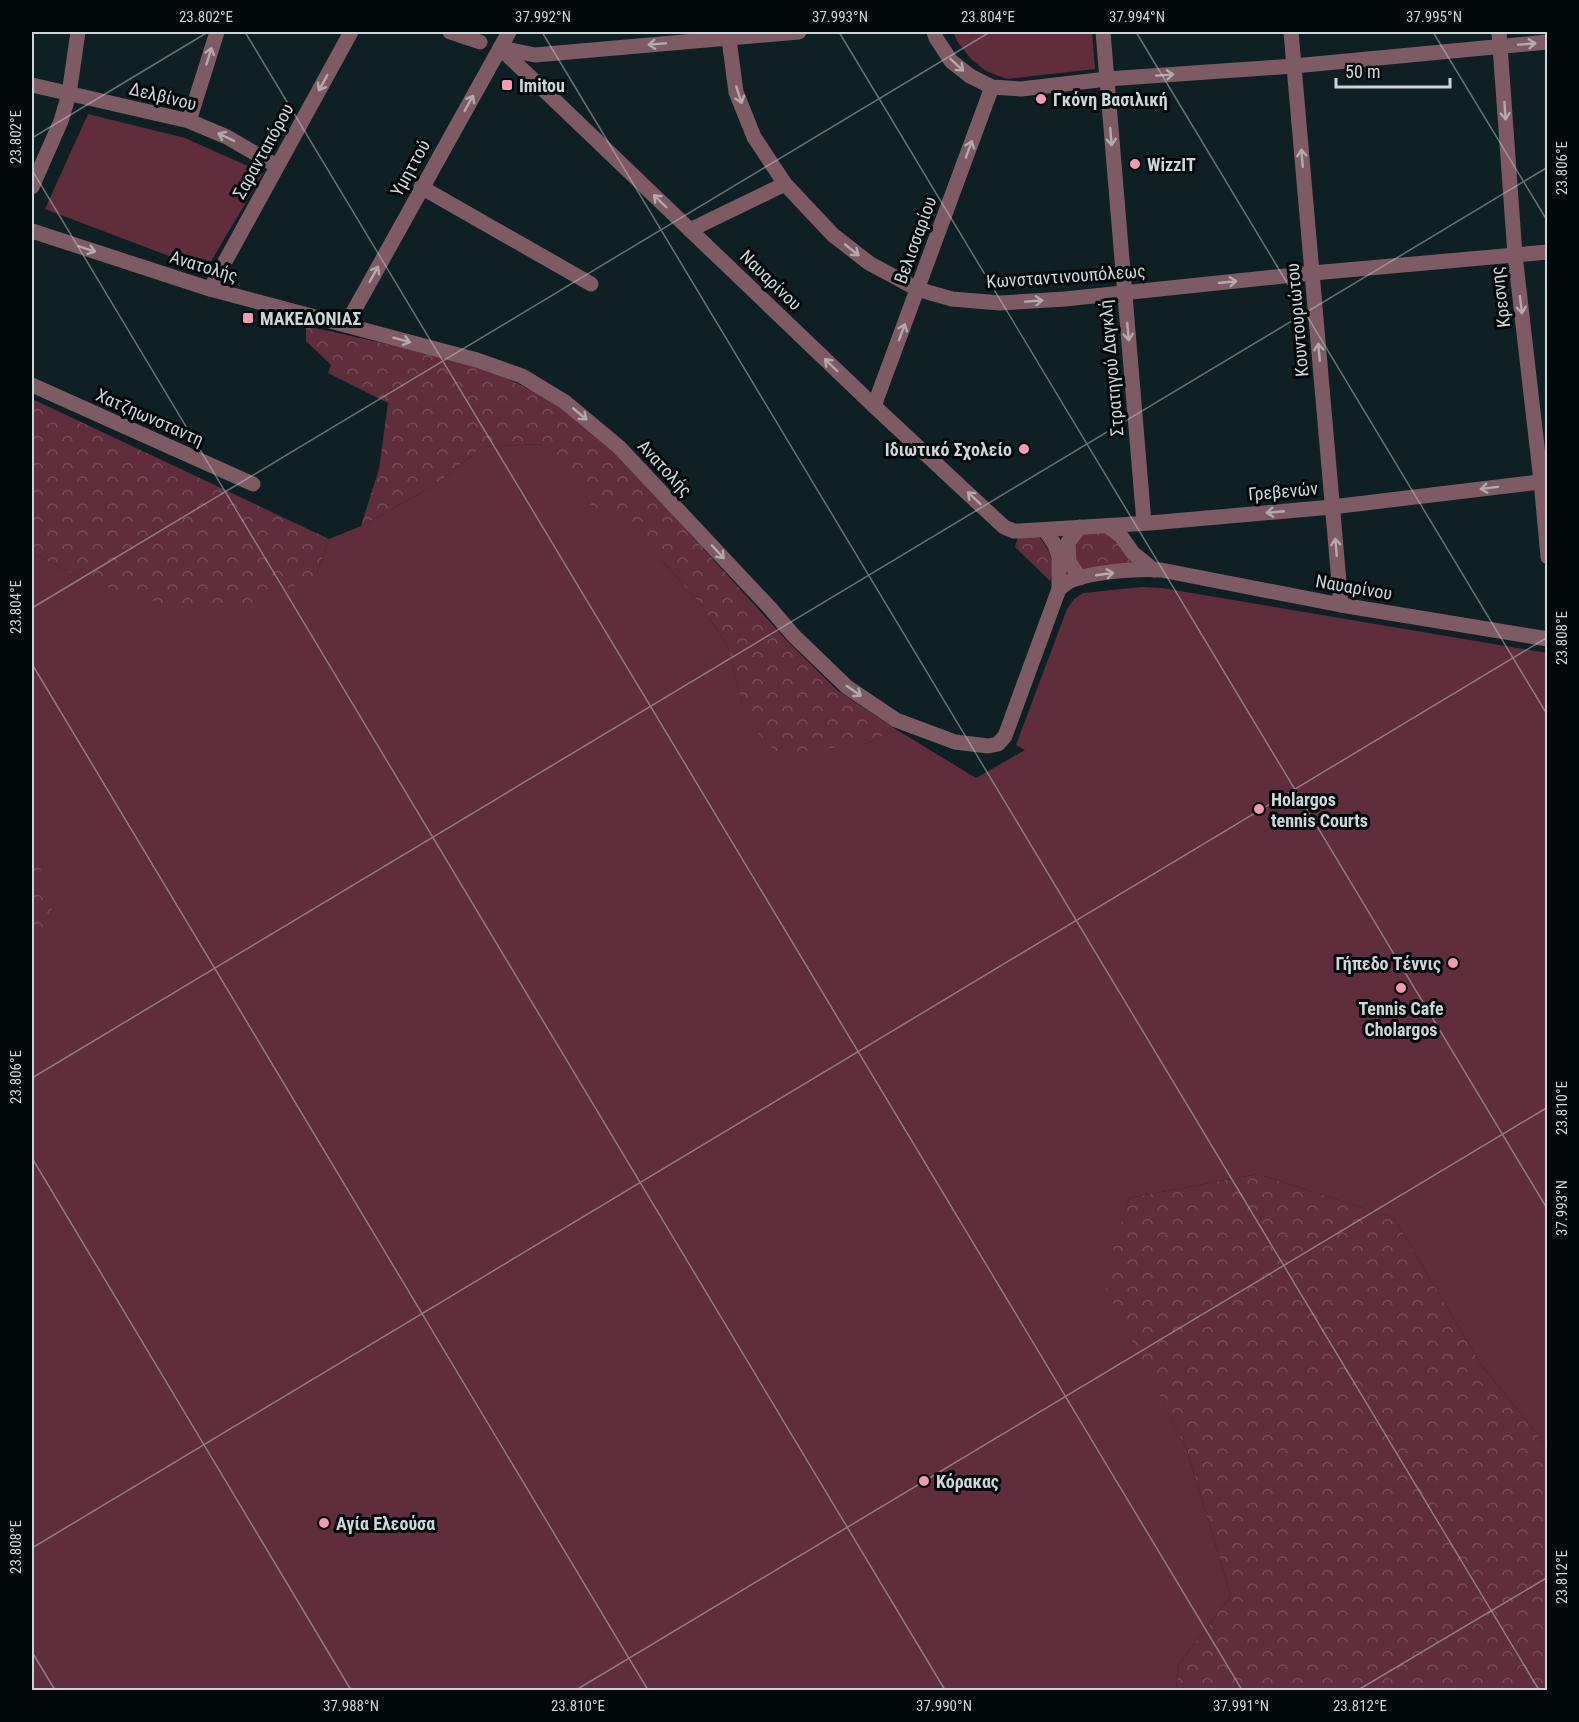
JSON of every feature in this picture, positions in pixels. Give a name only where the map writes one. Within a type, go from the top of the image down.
[{"type":"street","points":[[32,187],[61,121],[69,94],[78,32]]},
{"type":"street","points":[[189,121],[217,32]]},
{"type":"street","name":"Σαρανταπόρου","points":[[210,289],[351,32]]},
{"type":"street","points":[[450,32],[480,42]]},
{"type":"street","name":"Υμηττού","points":[[346,325],[509,32]]},
{"type":"street","points":[[500,48],[535,55],[728,35],[799,32]]},
{"type":"street","points":[[934,32],[951,61],[970,76],[992,87],[1021,89],[1107,79],[1294,66],[1500,39],[1548,42]]},
{"type":"street","name":"Στρατηγού Δαγκλή","points":[[1103,32],[1124,292],[1136,523]]},
{"type":"street","name":"Κουντουριώτου","points":[[1290,32],[1341,605]]},
{"type":"street","name":"Κωνσταντινουπόλεως","points":[[728,35],[736,92],[754,137],[785,184],[833,235],[869,264],[917,289],[952,299],[1000,303],[1065,299],[1313,273],[1548,252]]},
{"type":"street","name":"Κρεσνης","points":[[1500,39],[1515,255],[1544,481],[1548,557]]},
{"type":"street","name":"Ναυαρίνου","points":[[500,48],[874,406],[1004,527],[1020,531]]},
{"type":"street","name":"Δελβίνου","points":[[32,85],[189,121],[227,137],[277,166]]},
{"type":"street","name":"Βελισσαρίου","points":[[874,406],[992,87]]},
{"type":"street","points":[[690,230],[785,184]]},
{"type":"street","points":[[422,187],[591,284]]},
{"type":"street","name":"Ανατολής","points":[[32,231],[210,289],[477,360],[522,376],[565,402],[619,447],[794,636],[848,687],[896,720],[955,742],[988,746],[998,744],[1005,736],[1059,590],[1059,557],[1055,545],[1045,530]]},
{"type":"street","name":"Χατζηωνσταντη","points":[[32,385],[253,484]]},
{"type":"street","name":"Γρεβενών","points":[[1020,531],[1332,507],[1544,481]]},
{"type":"street","name":"Ναυαρίνου","points":[[1108,526],[1121,537],[1133,553],[1154,570]]},
{"type":"street","points":[[1080,527],[1068,542],[1069,562],[1080,578]]},
{"type":"street","name":"Ναυαρίνου","points":[[1059,590],[1069,582],[1080,578],[1154,570],[1341,605],[1548,639]]},
{"type":"green space","points":[[953,32],[1092,32],[1095,69],[1007,79],[986,71],[971,59]]},
{"type":"green space","points":[[88,114],[185,138],[263,173],[206,270],[45,209]]},
{"type":"green space","points":[[306,326],[473,363],[553,400],[616,452],[788,642],[837,690],[897,730],[868,743],[811,751],[775,751],[759,734],[742,705],[728,647],[702,606],[667,566],[620,523],[591,505],[568,470],[540,444],[482,447],[435,485],[361,526],[379,469],[388,403],[328,373],[331,365],[306,341]]},
{"type":"green space","points":[[32,399],[329,539],[316,576],[257,602],[184,610],[87,581],[32,553]]},
{"type":"green space","points":[[540,444],[568,469],[591,505],[620,522],[667,566],[702,606],[728,647],[742,705],[842,745],[868,743],[897,730],[976,778],[1025,750],[1016,745],[1067,609],[1074,599],[1083,593],[1142,587],[1162,588],[1547,653],[1547,1446],[1482,1366],[1394,1218],[1258,1174],[1129,1198],[1104,1283],[1187,1450],[1231,1596],[1179,1664],[1176,1690],[32,1690],[32,553],[87,581],[316,576],[329,539],[361,526],[435,485],[482,447]]},
{"type":"green space","points":[[1083,532],[1109,533],[1137,566],[1082,573],[1075,565],[1075,542]]},
{"type":"green space","points":[[1018,537],[1039,537],[1043,542],[1052,563],[1050,581],[1015,547]]},
{"type":"green space","points":[[32,851],[40,863],[42,884],[52,905],[51,927],[32,931]]},
{"type":"green space","points":[[1258,1174],[1394,1218],[1482,1366],[1547,1446],[1547,1690],[1176,1690],[1179,1664],[1231,1596],[1187,1450],[1103,1283],[1129,1198]]},
{"type":"place","name":"Imitou","points":[[507,85]]},
{"type":"place","name":"Γκόνη Βασιλική","points":[[1041,99]]},
{"type":"place","name":"WizzIT","points":[[1135,164]]},
{"type":"place","name":"ΜΑΚΕΔΟΝΙΑΣ","points":[[248,318]]},
{"type":"place","name":"Ιδιωτικό Σχολείο","points":[[1024,449]]},
{"type":"place","name":"Holargos tennis Courts","points":[[1259,809]]},
{"type":"place","name":"Γήπεδο Τέννις","points":[[1453,963]]},
{"type":"place","name":"Tennis Cafe Cholargos","points":[[1401,988]]},
{"type":"place","name":"Κόρακας","points":[[924,1481]]},
{"type":"place","name":"Αγία Ελεούσα","points":[[324,1523]]}]
